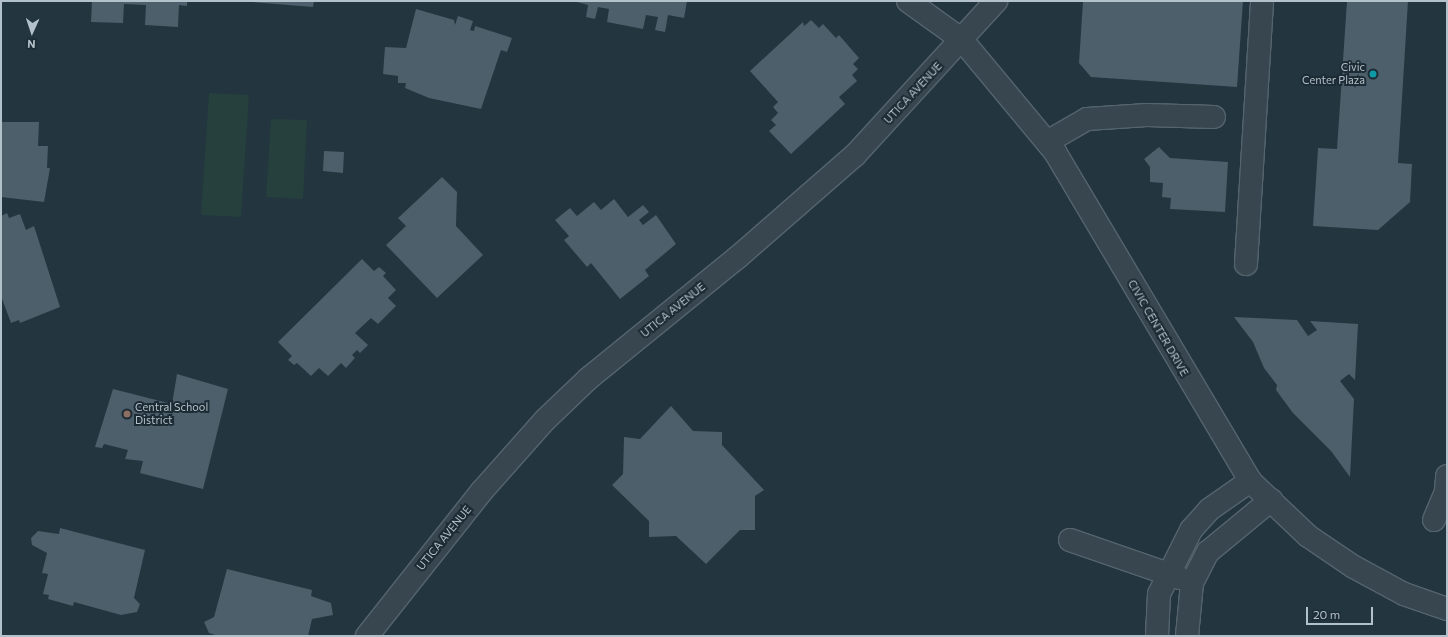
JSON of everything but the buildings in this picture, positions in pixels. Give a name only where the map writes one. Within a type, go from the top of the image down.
[{"type":"street","name":"CIVIC CENTER DRIVE","points":[[908,1],[962,40],[1047,142],[1250,481],[1308,536],[1354,567],[1404,594],[1447,609]]},
{"type":"street","name":"UTICA AVENUE","points":[[367,636],[481,492],[545,420],[589,378],[738,257],[855,155],[962,40],[996,1]]},
{"type":"street","points":[[1246,264],[1262,1]]},
{"type":"street","points":[[1047,142],[1087,120],[1147,115],[1214,117]]},
{"type":"street","points":[[1434,520],[1446,492],[1447,476]]},
{"type":"street","points":[[1157,636],[1159,594],[1167,573],[1200,520],[1250,481]]},
{"type":"street","points":[[1187,636],[1192,583],[1208,552],[1271,500]]},
{"type":"street","points":[[1070,540],[1192,583]]},
{"type":"green space","points":[[209,93],[249,95],[241,217],[201,215]]},
{"type":"green space","points":[[271,119],[307,120],[303,199],[266,197]]},
{"type":"place","name":"Civic Center Plaza","points":[[1373,74]]},
{"type":"place","name":"Central School District","points":[[127,414]]}]
